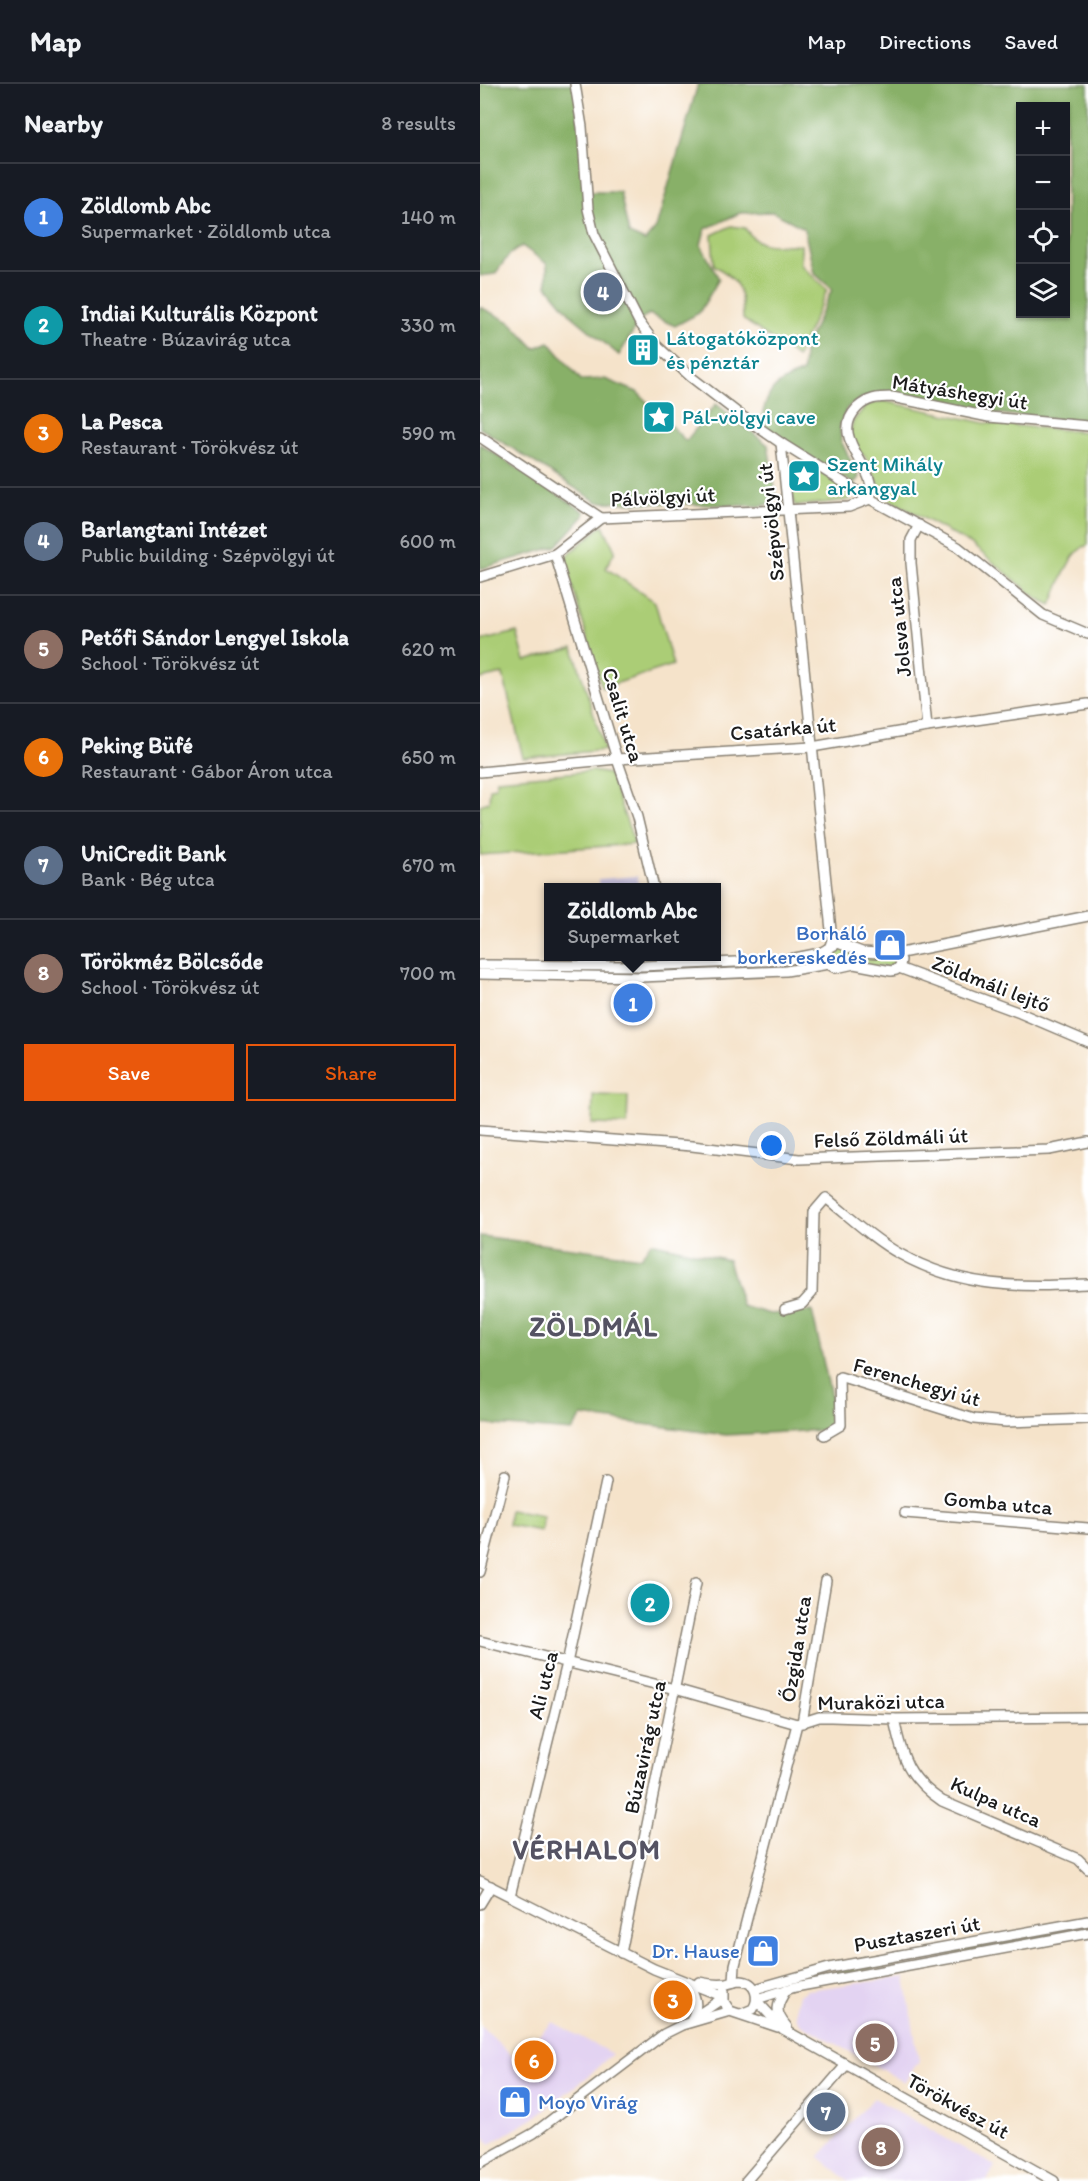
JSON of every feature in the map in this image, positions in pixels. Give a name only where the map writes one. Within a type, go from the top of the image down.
[{"type":"street","name":"Szépvölgyi út","points":[[575,84],[582,127],[590,217],[594,234],[639,322],[657,346],[686,372],[743,417],[781,443],[832,940],[825,957],[829,964]]},
{"type":"street","name":"Mátyáshegyi út","points":[[870,499],[872,484],[852,449],[848,424],[854,411],[871,399],[892,397],[989,417],[1088,426]]},
{"type":"street","name":"Pálvölgyi út","points":[[480,437],[601,518],[849,507],[870,499]]},
{"type":"street","points":[[781,443],[870,499],[958,547],[1044,615],[1088,634]]},
{"type":"street","points":[[480,577],[555,554],[601,518]]},
{"type":"street","name":"Jolsva utca","points":[[919,525],[912,540],[911,563],[927,727]]},
{"type":"street","name":"Csalit utca","points":[[555,554],[617,759],[637,817],[653,883]]},
{"type":"street","name":"Csatárka út","points":[[480,772],[617,759],[812,747],[927,727],[1088,704]]},
{"type":"street","points":[[480,974],[660,976],[786,970],[829,964],[840,968],[854,964],[891,971],[899,961],[931,946],[1088,916]]},
{"type":"street","name":"Szépvölgyi út","points":[[830,925],[835,940],[842,944]]},
{"type":"street","points":[[721,961],[785,960],[805,957],[842,944],[862,952],[899,961]]},
{"type":"street","points":[[480,965],[660,961],[660,976]]},
{"type":"street","name":"Zöldmáli lejtő","points":[[899,961],[914,974],[1020,1013],[1088,1042]]},
{"type":"street","name":"Felső Zöldmáli út","points":[[480,1130],[692,1146],[799,1159],[1049,1150],[1088,1143]]},
{"type":"street","points":[[784,1309],[802,1304],[812,1293],[814,1212],[826,1198],[899,1254],[947,1275],[983,1283],[1014,1286],[1088,1284]]},
{"type":"street","name":"Ferenchegyi út","points":[[824,1435],[841,1425],[840,1377],[974,1419],[1006,1422],[1088,1419]]},
{"type":"street","points":[[480,1572],[505,1475]]},
{"type":"street","name":"Ali utca","points":[[510,1896],[567,1663],[606,1482]]},
{"type":"street","name":"Gomba utca","points":[[905,1513],[1088,1528]]},
{"type":"street","name":"Őzgida utca","points":[[480,1641],[675,1689],[799,1724],[826,1581]]},
{"type":"street","name":"Búzavirág utca","points":[[621,1953],[696,1583]]},
{"type":"street","name":"Muraközi utca","points":[[732,1982],[799,1724],[819,1717],[894,1719],[1088,1717]]},
{"type":"street","name":"Kulpa utca","points":[[894,1719],[902,1754],[911,1772],[926,1789],[942,1800],[1078,1859],[1088,1869]]},
{"type":"street","points":[[480,1881],[621,1953],[722,1997],[730,2011]]},
{"type":"street","points":[[480,1904],[491,1886]]},
{"type":"street","name":"Pusztaszeri út","points":[[756,1996],[820,1970],[1088,1921]]},
{"type":"street","name":"Pusztaszeri út","points":[[756,1996],[1088,1933]]},
{"type":"street","points":[[682,1980],[708,1984],[745,1982],[756,1996],[753,2009],[741,2014]]},
{"type":"street","points":[[682,1980],[696,2000],[697,2008],[692,2019]]},
{"type":"street","points":[[480,2163],[534,2133],[573,2105],[664,2034],[692,2019],[722,1997],[724,1988],[732,1982]]},
{"type":"street","points":[[787,1989],[780,1999],[777,2011],[780,2019],[795,2036]]},
{"type":"street","name":"Törökvész út","points":[[756,1996],[783,2029],[1054,2181]]},
{"type":"street","points":[[682,2025],[730,2011],[783,2029]]},
{"type":"street","points":[[746,2181],[846,2066]]},
{"type":"shaded area","points":[[637,876],[638,883],[599,883],[599,879]]},
{"type":"shaded area","points":[[905,1977],[919,2061],[904,2082],[801,2024],[796,2018],[799,1995],[807,1990]]},
{"type":"shaded area","points":[[553,2022],[612,2054],[586,2078],[534,2118],[490,2144],[480,2130],[480,2025],[514,2058]]},
{"type":"shaded area","points":[[874,2098],[995,2166],[987,2181],[849,2181],[819,2157]]},
{"type":"green space","points":[[480,84],[575,84],[586,192],[620,192],[629,234],[645,241],[656,228],[698,84],[1088,84],[1088,423],[982,412],[885,394],[862,398],[847,408],[840,425],[841,441],[859,477],[854,484],[758,428],[771,392],[782,382],[803,372],[804,350],[832,289],[814,273],[804,228],[773,212],[740,213],[705,229],[701,245],[719,279],[699,313],[675,326],[649,314],[639,322],[619,355],[572,316],[547,286],[547,264],[522,246],[509,255],[495,274],[480,276]]},
{"type":"green space","points":[[731,226],[745,228],[751,236],[770,245],[801,245],[801,265],[827,290],[797,357],[743,319],[742,300],[738,287],[729,276],[714,265],[712,235]]},
{"type":"green space","points":[[480,307],[510,322],[535,348],[549,342],[581,380],[605,379],[637,392],[686,441],[716,404],[768,445],[776,495],[772,502],[763,506],[597,502],[480,428]]},
{"type":"green space","points":[[883,401],[985,423],[1088,432],[1088,545],[1081,548],[1070,562],[1051,605],[1037,598],[972,545],[885,497],[865,456],[854,449],[850,433],[853,421],[867,405]]},
{"type":"green space","points":[[480,444],[585,512],[557,546],[480,569]]},
{"type":"green space","points":[[798,464],[811,465],[848,491],[852,497],[849,500],[797,506],[794,504],[792,482],[793,472]]},
{"type":"green space","points":[[603,525],[615,551],[606,568],[655,602],[673,665],[602,688],[564,558]]},
{"type":"green space","points":[[517,632],[525,661],[573,648],[605,750],[523,758],[503,674],[480,679],[480,641]]},
{"type":"green space","points":[[592,771],[609,774],[635,844],[480,855],[480,805],[489,802],[490,788],[496,787],[497,779]]},
{"type":"green space","points":[[836,946],[892,958],[895,963],[893,967],[842,966],[830,961],[831,951]]},
{"type":"green space","points":[[593,1095],[628,1096],[627,1125],[592,1124]]},
{"type":"green space","points":[[480,1236],[641,1257],[651,1242],[728,1260],[742,1306],[770,1314],[812,1311],[836,1418],[825,1430],[726,1435],[582,1416],[572,1431],[480,1424]]},
{"type":"green space","points":[[510,1510],[543,1516],[541,1531],[508,1525]]},
{"type":"green space","points":[[1067,1930],[1068,1933],[806,1981],[805,1977]]},
{"type":"place","name":"Barlangtani Intézet","points":[[603,292]]},
{"type":"place","name":"Látogatóközpont és pénztár","points":[[643,350]]},
{"type":"place","name":"Pál-völgyi cave","points":[[659,417]]},
{"type":"place","name":"Szent Mihály arkangyal","points":[[804,476]]},
{"type":"place","name":"Borháló borkereskedés","points":[[890,945]]},
{"type":"place","name":"Zöldlomb Abc","points":[[633,1003]]},
{"type":"place","name":"Indiai Kulturális Központ","points":[[650,1603]]},
{"type":"place","name":"Dr. Hause","points":[[763,1951]]},
{"type":"place","name":"La Pesca","points":[[673,2000]]},
{"type":"place","name":"Petőfi Sándor Lengyel Iskola","points":[[875,2043]]},
{"type":"place","name":"Peking Büfé","points":[[534,2060]]},
{"type":"place","name":"Moyo Virág","points":[[515,2102]]},
{"type":"place","name":"UniCredit Bank","points":[[826,2112]]},
{"type":"place","name":"Törökméz Bölcsőde","points":[[881,2147]]},
{"type":"district","name":"ZÖLDMÁL","points":[[594,1327]]},
{"type":"district","name":"VÉRHALOM","points":[[587,1850]]}]
